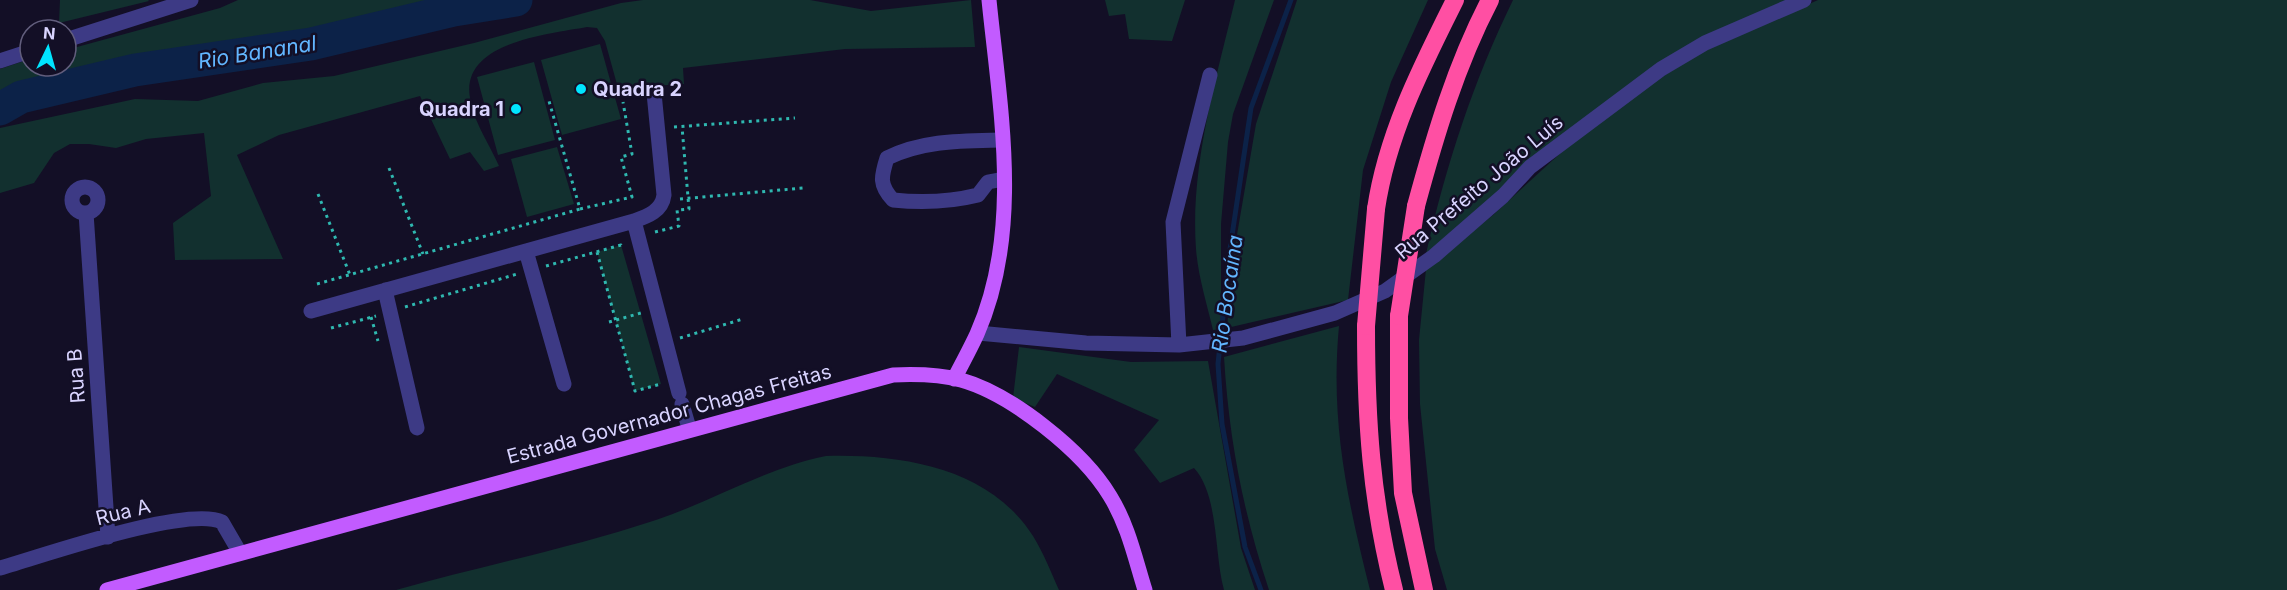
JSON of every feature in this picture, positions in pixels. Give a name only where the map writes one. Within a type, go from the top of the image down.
[{"type":"highway","points":[[1394,590],[1377,514],[1368,451],[1366,326],[1376,209],[1379,187],[1397,129],[1420,69],[1453,5]]},
{"type":"highway","points":[[1424,590],[1404,493],[1399,418],[1399,316],[1416,206],[1437,132],[1487,6]]},
{"type":"main road","points":[[954,378],[978,333],[993,282],[1001,241],[1004,179],[989,0]]},
{"type":"main road","name":"Estrada Governador Chagas Freitas","points":[[107,590],[689,428],[893,375],[922,374],[954,378],[982,388],[1049,430],[1082,459],[1098,477],[1120,514],[1129,536],[1144,590]]},
{"type":"street","points":[[78,36],[191,0]]},
{"type":"street","name":"Rua Prefeito João Luís","points":[[978,333],[1123,345],[1204,344],[1243,338],[1335,313],[1385,291],[1434,256],[1503,196],[1530,167],[1661,69],[1706,43],[1804,0]]},
{"type":"street","points":[[0,49],[18,51]]},
{"type":"street","points":[[0,61],[18,55]]},
{"type":"street","points":[[1179,345],[1173,222],[1210,75]]},
{"type":"street","points":[[311,311],[634,221],[657,210],[663,200],[654,93]]},
{"type":"street","points":[[1002,140],[927,143],[909,147],[887,158],[881,177],[883,189],[893,200],[912,202],[951,201],[972,197],[978,195],[988,182],[1004,179]]},
{"type":"street","name":"Rua B","points":[[86,213],[108,537]]},
{"type":"street","points":[[634,221],[674,390],[689,428]]},
{"type":"street","points":[[526,251],[564,384]]},
{"type":"street","points":[[385,290],[417,428]]},
{"type":"street","name":"Rua A","points":[[0,568],[174,521],[208,518],[226,527],[240,553]]},
{"type":"path","points":[[549,101],[580,210]]},
{"type":"path","points":[[317,284],[632,197],[621,157],[632,154],[623,102]]},
{"type":"path","points":[[657,129],[795,118]]},
{"type":"path","points":[[645,235],[679,226],[677,210],[689,209],[682,127]]},
{"type":"path","points":[[389,168],[423,254]]},
{"type":"path","points":[[663,200],[803,188]]},
{"type":"path","points":[[318,194],[350,275]]},
{"type":"path","points":[[331,328],[621,245],[624,256]]},
{"type":"path","points":[[597,252],[635,391],[674,390]]},
{"type":"path","points":[[638,302],[644,324]]},
{"type":"path","points":[[609,322],[641,314]]},
{"type":"path","points":[[675,339],[743,319]]},
{"type":"path","points":[[658,374],[674,390]]},
{"type":"green space","points":[[60,0],[149,1],[78,18],[59,18]]},
{"type":"green space","points":[[238,0],[495,0],[322,39],[241,50],[221,49],[126,65],[78,77],[78,47],[220,8]]},
{"type":"green space","points":[[643,0],[810,0],[871,11],[971,0],[975,47],[845,49],[683,68],[684,84],[618,88],[605,41],[597,28],[587,27],[551,33],[510,44],[479,64],[471,79],[472,107],[499,166],[484,171],[470,152],[450,159],[420,96],[279,135],[237,155],[283,259],[175,260],[173,223],[211,196],[204,133],[146,139],[116,148],[70,144],[54,153],[34,183],[0,193],[0,128],[135,99],[198,101],[263,83],[334,76],[474,43],[621,3]]},
{"type":"green space","points":[[1105,0],[1185,0],[1172,41],[1129,39],[1125,14],[1109,16]]},
{"type":"green space","points":[[1235,0],[1274,0],[1233,114],[1228,142],[1221,224],[1221,329],[1213,330],[1197,259],[1195,218],[1197,187],[1206,123]]},
{"type":"green space","points":[[1297,0],[1428,0],[1391,82],[1363,170],[1348,300],[1227,328],[1233,258],[1256,124]]},
{"type":"green space","points":[[1513,0],[1792,0],[1702,41],[1426,254],[1442,188],[1462,124],[1485,62]]},
{"type":"green space","points":[[1818,0],[2287,0],[2287,590],[1447,590],[1435,549],[1420,404],[1419,340],[1426,269],[1493,215],[1565,149],[1660,78],[1702,52]]},
{"type":"green space","name":"Quadra 2","points":[[600,44],[621,119],[562,135],[541,60]]},
{"type":"green space","name":"Quadra 1","points":[[534,62],[555,140],[498,155],[477,77]]},
{"type":"green space","points":[[18,63],[18,78],[75,78],[35,88],[0,102],[0,69]]},
{"type":"green space","points":[[557,147],[574,204],[527,217],[511,159]]},
{"type":"green space","points":[[621,245],[661,384],[635,391],[597,252]]},
{"type":"green space","points":[[1339,326],[1337,395],[1342,460],[1370,590],[1269,590],[1252,532],[1239,475],[1229,417],[1224,357]]},
{"type":"green space","points":[[1019,347],[1131,362],[1208,361],[1241,548],[1255,590],[1224,590],[1212,509],[1208,493],[1194,468],[1160,483],[1134,450],[1159,420],[1057,374],[1035,407],[1013,398]]},
{"type":"green space","points":[[826,456],[883,458],[912,462],[941,469],[993,494],[1015,513],[1033,536],[1059,590],[396,590],[624,530],[677,512],[782,468]]},
{"type":"waterway","name":"Rio Bananal","points":[[0,109],[21,97],[135,70],[311,44],[454,10],[516,0]]},
{"type":"waterway","name":"Rio Bocaína","points":[[1261,590],[1245,547],[1222,424],[1218,364],[1230,249],[1251,108],[1291,0]]},
{"type":"place","name":"Quadra 2","points":[[581,89]]},
{"type":"place","name":"Quadra 1","points":[[516,109]]}]
